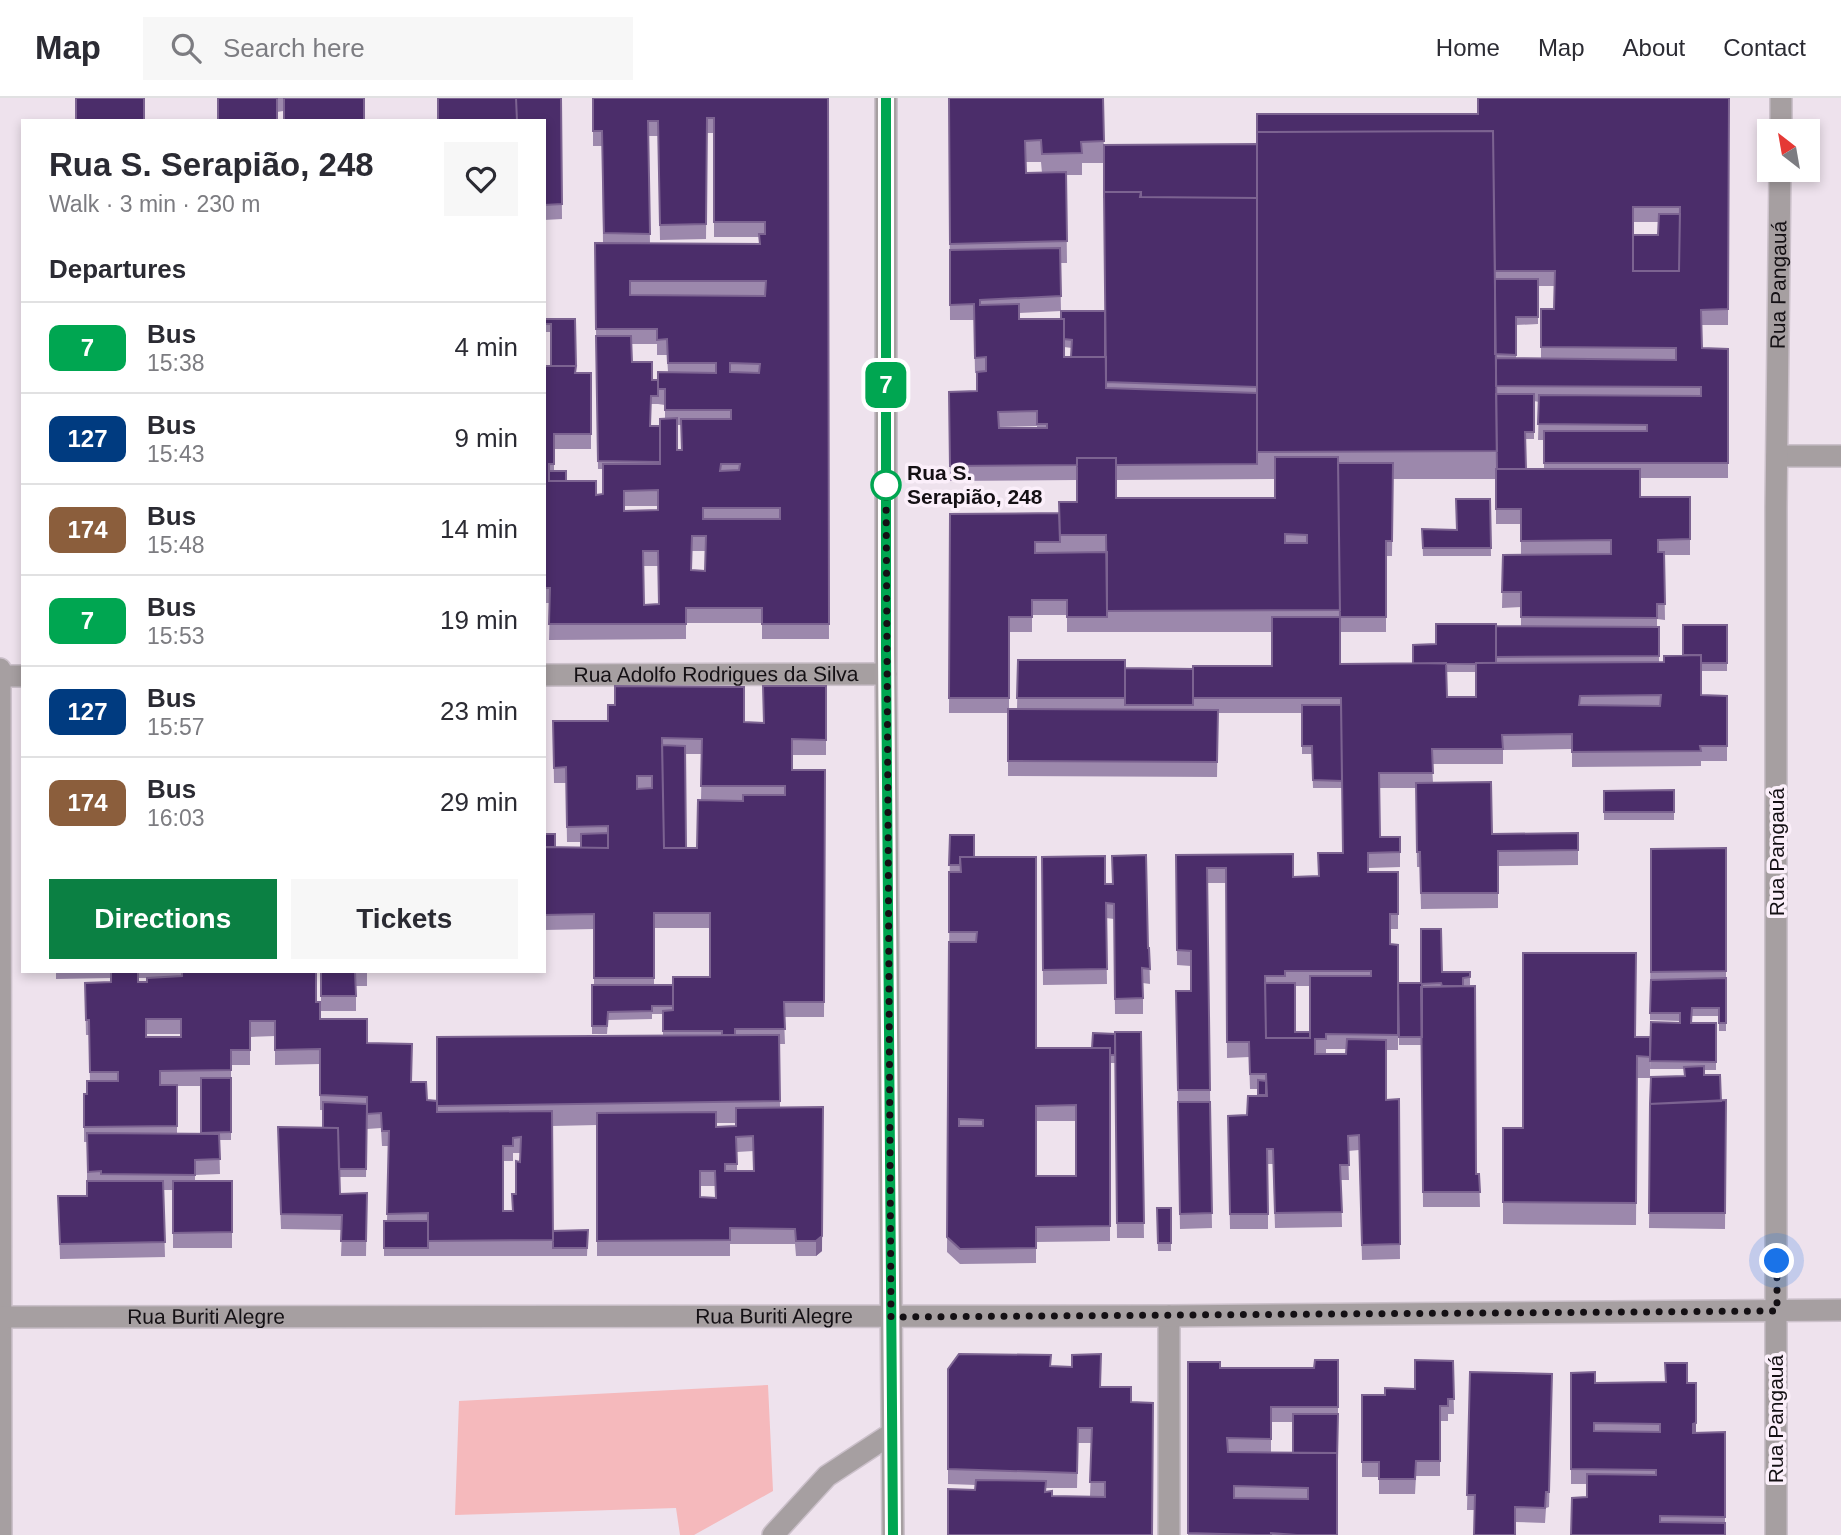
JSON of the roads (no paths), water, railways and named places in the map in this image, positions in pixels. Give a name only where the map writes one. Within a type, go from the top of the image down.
[{"type":"street","points":[[886,98],[886,674],[893,1535]]},
{"type":"street","points":[[1781,98],[1781,119]]},
{"type":"street","name":"Rua Pangauá","points":[[1776,1535],[1780,182]]},
{"type":"street","points":[[1777,456],[1841,456]]},
{"type":"street","points":[[0,669],[1,1535]]},
{"type":"street","name":"Rua Adolfo Rodrigues da Silva","points":[[546,675],[886,674]]},
{"type":"street","points":[[0,676],[21,676]]},
{"type":"street","name":"Rua Buriti Alegre","points":[[1,1317],[1169,1316],[1841,1310]]},
{"type":"street","points":[[1169,1316],[1169,1535]]},
{"type":"street","points":[[773,1535],[827,1476],[891,1434]]},
{"type":"place","name":"Rua S. Serapião, 248","points":[[886,485]]}]
